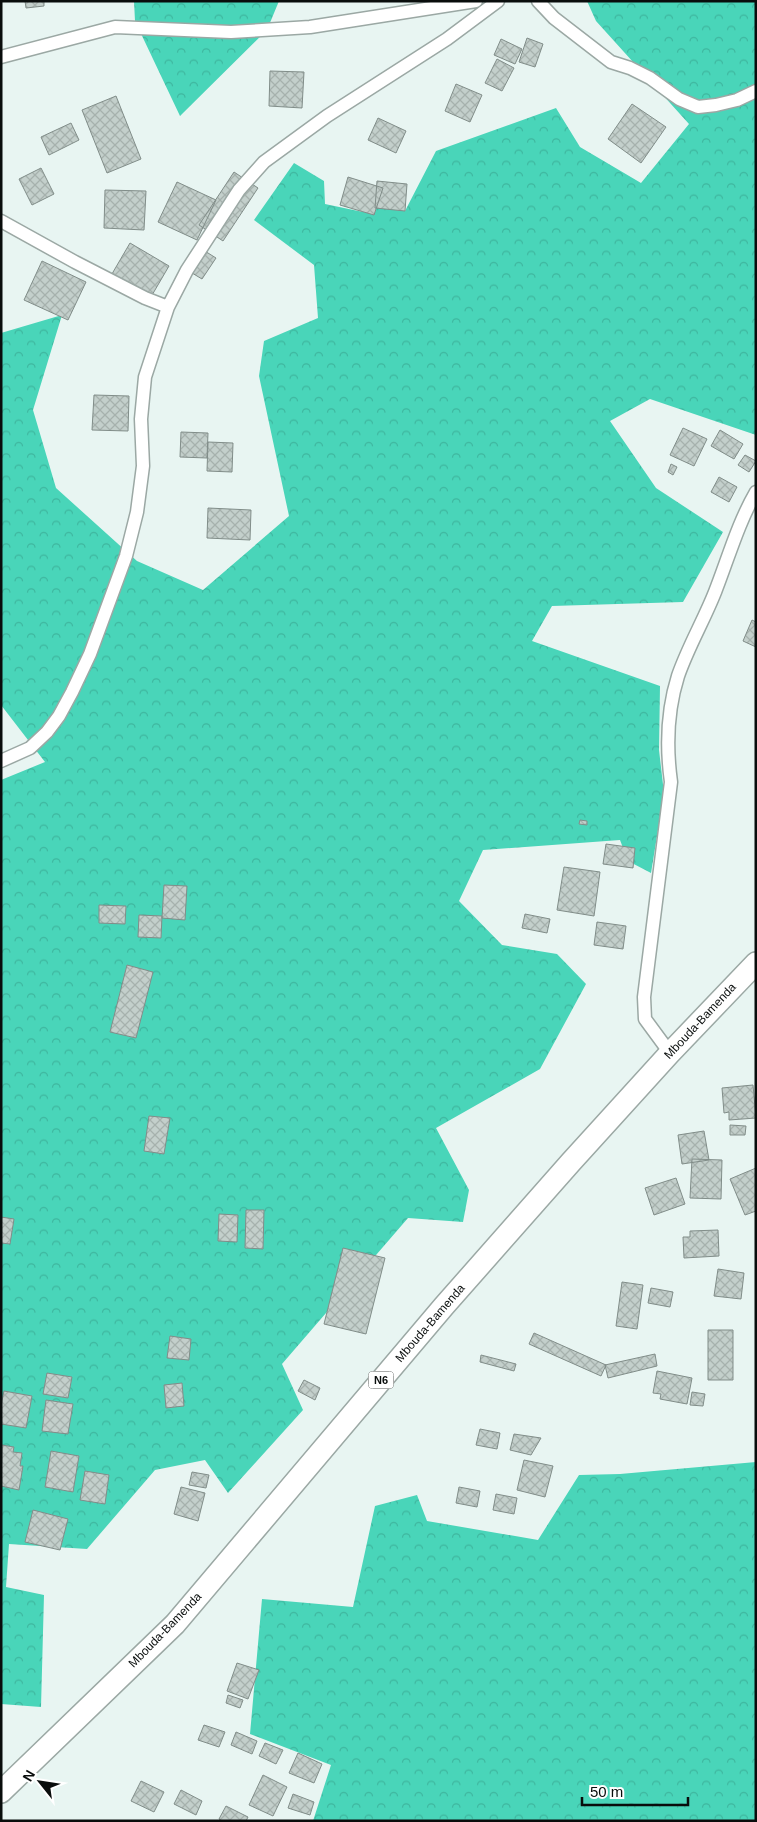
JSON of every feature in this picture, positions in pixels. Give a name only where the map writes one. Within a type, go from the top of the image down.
[{"type":"highway","name":"Mbouda-Bamenda","points":[[1,1792],[175,1624],[451,1298],[670,1053],[756,963]]},
{"type":"street","points":[[1,57],[116,27],[231,32],[301,28],[441,8],[476,1]]},
{"type":"street","points":[[1,760],[30,748],[47,732],[59,716],[90,654],[126,556],[137,512],[142,466],[141,419],[145,377],[168,307],[187,270],[239,190],[264,162],[327,116],[447,39],[498,1]]},
{"type":"street","points":[[538,1],[554,18],[612,62],[650,78],[679,99],[698,107],[737,100],[756,90]]},
{"type":"street","points":[[1,221],[75,262],[145,298],[168,307]]},
{"type":"street","points":[[670,1053],[645,1019],[644,997],[671,782],[668,734],[673,694],[688,653],[708,610],[733,543],[756,492]]},
{"type":"green space","points":[[134,1],[279,1],[267,30],[180,116],[135,21]]},
{"type":"green space","points":[[587,1],[756,1],[756,435],[650,399],[610,421],[656,488],[723,532],[683,602],[552,606],[532,641],[660,686],[659,750],[664,793],[651,873],[628,861],[620,840],[483,850],[459,901],[502,945],[557,954],[586,984],[540,1069],[436,1128],[469,1190],[463,1222],[408,1218],[282,1364],[303,1410],[228,1493],[205,1460],[155,1470],[87,1549],[9,1544],[6,1587],[44,1595],[41,1707],[1,1704],[1,780],[45,762],[1,705],[1,333],[62,315],[33,410],[56,488],[137,561],[203,590],[289,516],[259,376],[264,341],[318,318],[314,265],[254,220],[294,163],[324,181],[325,204],[363,212],[369,196],[405,211],[436,151],[556,108],[580,147],[641,183],[689,124],[596,21]]},
{"type":"green space","points":[[756,1462],[756,1821],[313,1821],[331,1765],[250,1734],[262,1599],[353,1607],[375,1506],[417,1495],[427,1521],[538,1540],[579,1475],[620,1474]]},
{"type":"building","points":[[25,1],[44,1],[44,6],[26,8]]},
{"type":"building","points":[[527,38],[543,44],[535,67],[519,62]]},
{"type":"building","points":[[501,39],[522,49],[515,64],[494,55]]},
{"type":"building","points":[[497,59],[514,68],[502,91],[485,83]]},
{"type":"building","points":[[270,71],[304,72],[302,108],[269,106]]},
{"type":"building","points":[[456,84],[482,95],[470,122],[445,111]]},
{"type":"building","points":[[116,96],[141,159],[107,173],[82,110]]},
{"type":"building","points":[[632,104],[666,127],[641,163],[608,139]]},
{"type":"building","points":[[378,118],[406,131],[396,153],[368,140]]},
{"type":"building","points":[[71,123],[79,140],[49,155],[41,137]]},
{"type":"building","points":[[41,168],[54,194],[32,205],[19,179]]},
{"type":"building","points":[[234,172],[258,188],[223,241],[199,225]]},
{"type":"building","points":[[348,177],[383,188],[374,215],[340,205]]},
{"type":"building","points":[[377,181],[407,184],[405,211],[375,208]]},
{"type":"building","points":[[177,182],[216,200],[197,240],[158,222]]},
{"type":"building","points":[[105,190],[146,191],[144,230],[104,228]]},
{"type":"building","points":[[130,243],[169,266],[148,302],[109,279]]},
{"type":"building","points":[[200,248],[216,258],[202,279],[187,270]]},
{"type":"building","points":[[42,261],[86,282],[68,320],[24,300]]},
{"type":"building","points":[[94,395],[129,396],[128,431],[92,430]]},
{"type":"building","points":[[683,428],[707,439],[694,466],[670,455]]},
{"type":"building","points":[[720,430],[743,444],[734,459],[711,446]]},
{"type":"building","points":[[181,432],[208,433],[207,458],[180,457]]},
{"type":"building","points":[[208,442],[233,443],[232,472],[207,471]]},
{"type":"building","points":[[745,455],[756,461],[749,472],[738,465]]},
{"type":"building","points":[[671,464],[677,467],[673,475],[668,472]]},
{"type":"building","points":[[719,477],[737,487],[729,502],[711,492]]},
{"type":"building","points":[[208,508],[251,510],[250,540],[207,538]]},
{"type":"building","points":[[752,620],[756,622],[756,647],[743,641]]},
{"type":"building","points":[[580,820],[587,821],[587,825],[579,824]]},
{"type":"building","points":[[606,844],[635,848],[633,868],[603,864]]},
{"type":"building","points":[[564,867],[600,872],[594,916],[557,910]]},
{"type":"building","points":[[164,885],[187,886],[185,920],[162,918]]},
{"type":"building","points":[[99,905],[126,906],[125,924],[99,923]]},
{"type":"building","points":[[525,914],[550,919],[547,933],[522,928]]},
{"type":"building","points":[[139,915],[162,916],[161,938],[138,937]]},
{"type":"building","points":[[597,922],[626,926],[623,949],[594,945]]},
{"type":"building","points":[[127,965],[153,972],[136,1038],[110,1032]]},
{"type":"building","points":[[753,1085],[756,1118],[729,1120],[729,1112],[724,1113],[722,1088]]},
{"type":"building","points":[[149,1116],[170,1118],[164,1154],[144,1151]]},
{"type":"building","points":[[730,1125],[746,1126],[745,1135],[730,1135]]},
{"type":"building","points":[[704,1131],[709,1160],[682,1164],[678,1135]]},
{"type":"building","points":[[692,1159],[722,1160],[721,1199],[690,1198]]},
{"type":"building","points":[[756,1168],[756,1211],[745,1215],[730,1179]]},
{"type":"building","points":[[676,1178],[685,1204],[654,1215],[645,1188]]},
{"type":"building","points":[[246,1210],[264,1210],[263,1249],[245,1248]]},
{"type":"building","points":[[219,1214],[238,1215],[237,1242],[218,1241]]},
{"type":"building","points":[[1,1217],[14,1219],[10,1244],[1,1243]]},
{"type":"building","points":[[718,1230],[719,1256],[684,1258],[683,1237],[690,1237],[690,1231]]},
{"type":"building","points":[[343,1248],[385,1258],[366,1334],[324,1324]]},
{"type":"building","points":[[718,1269],[744,1273],[741,1299],[714,1296]]},
{"type":"building","points":[[622,1282],[643,1285],[637,1329],[616,1326]]},
{"type":"building","points":[[651,1288],[673,1292],[670,1307],[648,1303]]},
{"type":"building","points":[[708,1330],[733,1330],[733,1380],[708,1380]]},
{"type":"building","points":[[534,1333],[606,1365],[601,1376],[529,1344]]},
{"type":"building","points":[[170,1336],[191,1339],[189,1360],[167,1358]]},
{"type":"building","points":[[655,1354],[657,1366],[608,1378],[605,1365]]},
{"type":"building","points":[[481,1355],[516,1364],[514,1371],[480,1362]]},
{"type":"building","points":[[657,1371],[692,1378],[687,1404],[660,1399],[661,1394],[653,1393]]},
{"type":"building","points":[[47,1373],[72,1377],[68,1398],[43,1394]]},
{"type":"building","points":[[304,1380],[320,1388],[315,1400],[298,1391]]},
{"type":"building","points":[[182,1383],[184,1406],[166,1408],[164,1385]]},
{"type":"building","points":[[4,1391],[32,1396],[26,1428],[1,1424],[1,1405]]},
{"type":"building","points":[[692,1392],[705,1394],[703,1406],[690,1405]]},
{"type":"building","points":[[46,1400],[73,1404],[68,1434],[42,1431]]},
{"type":"building","points":[[480,1429],[500,1433],[497,1449],[476,1445]]},
{"type":"building","points":[[514,1434],[541,1438],[531,1455],[510,1450]]},
{"type":"building","points":[[2,1445],[14,1447],[13,1452],[22,1453],[20,1466],[23,1466],[19,1490],[1,1486]]},
{"type":"building","points":[[51,1451],[79,1456],[73,1492],[45,1487]]},
{"type":"building","points":[[524,1460],[553,1466],[545,1497],[517,1490]]},
{"type":"building","points":[[85,1471],[109,1475],[105,1504],[80,1500]]},
{"type":"building","points":[[192,1472],[209,1475],[206,1488],[189,1485]]},
{"type":"building","points":[[181,1487],[205,1493],[198,1521],[174,1514]]},
{"type":"building","points":[[459,1487],[480,1491],[477,1507],[456,1503]]},
{"type":"building","points":[[496,1494],[517,1498],[514,1514],[493,1510]]},
{"type":"building","points":[[33,1510],[68,1519],[60,1550],[25,1542]]},
{"type":"building","points":[[237,1663],[259,1670],[248,1699],[227,1691]]},
{"type":"building","points":[[228,1695],[243,1700],[240,1708],[226,1703]]},
{"type":"building","points":[[204,1725],[225,1732],[219,1747],[198,1740]]},
{"type":"building","points":[[236,1732],[257,1741],[252,1754],[231,1745]]},
{"type":"building","points":[[265,1743],[283,1750],[276,1764],[259,1756]]},
{"type":"building","points":[[298,1753],[322,1764],[314,1783],[289,1773]]},
{"type":"building","points":[[263,1775],[287,1787],[273,1816],[249,1805]]},
{"type":"building","points":[[141,1781],[164,1792],[154,1812],[131,1801]]},
{"type":"building","points":[[181,1790],[202,1801],[196,1815],[174,1804]]},
{"type":"building","points":[[293,1794],[314,1802],[310,1815],[288,1808]]},
{"type":"building","points":[[226,1806],[248,1817],[246,1821],[222,1821],[219,1819]]}]
